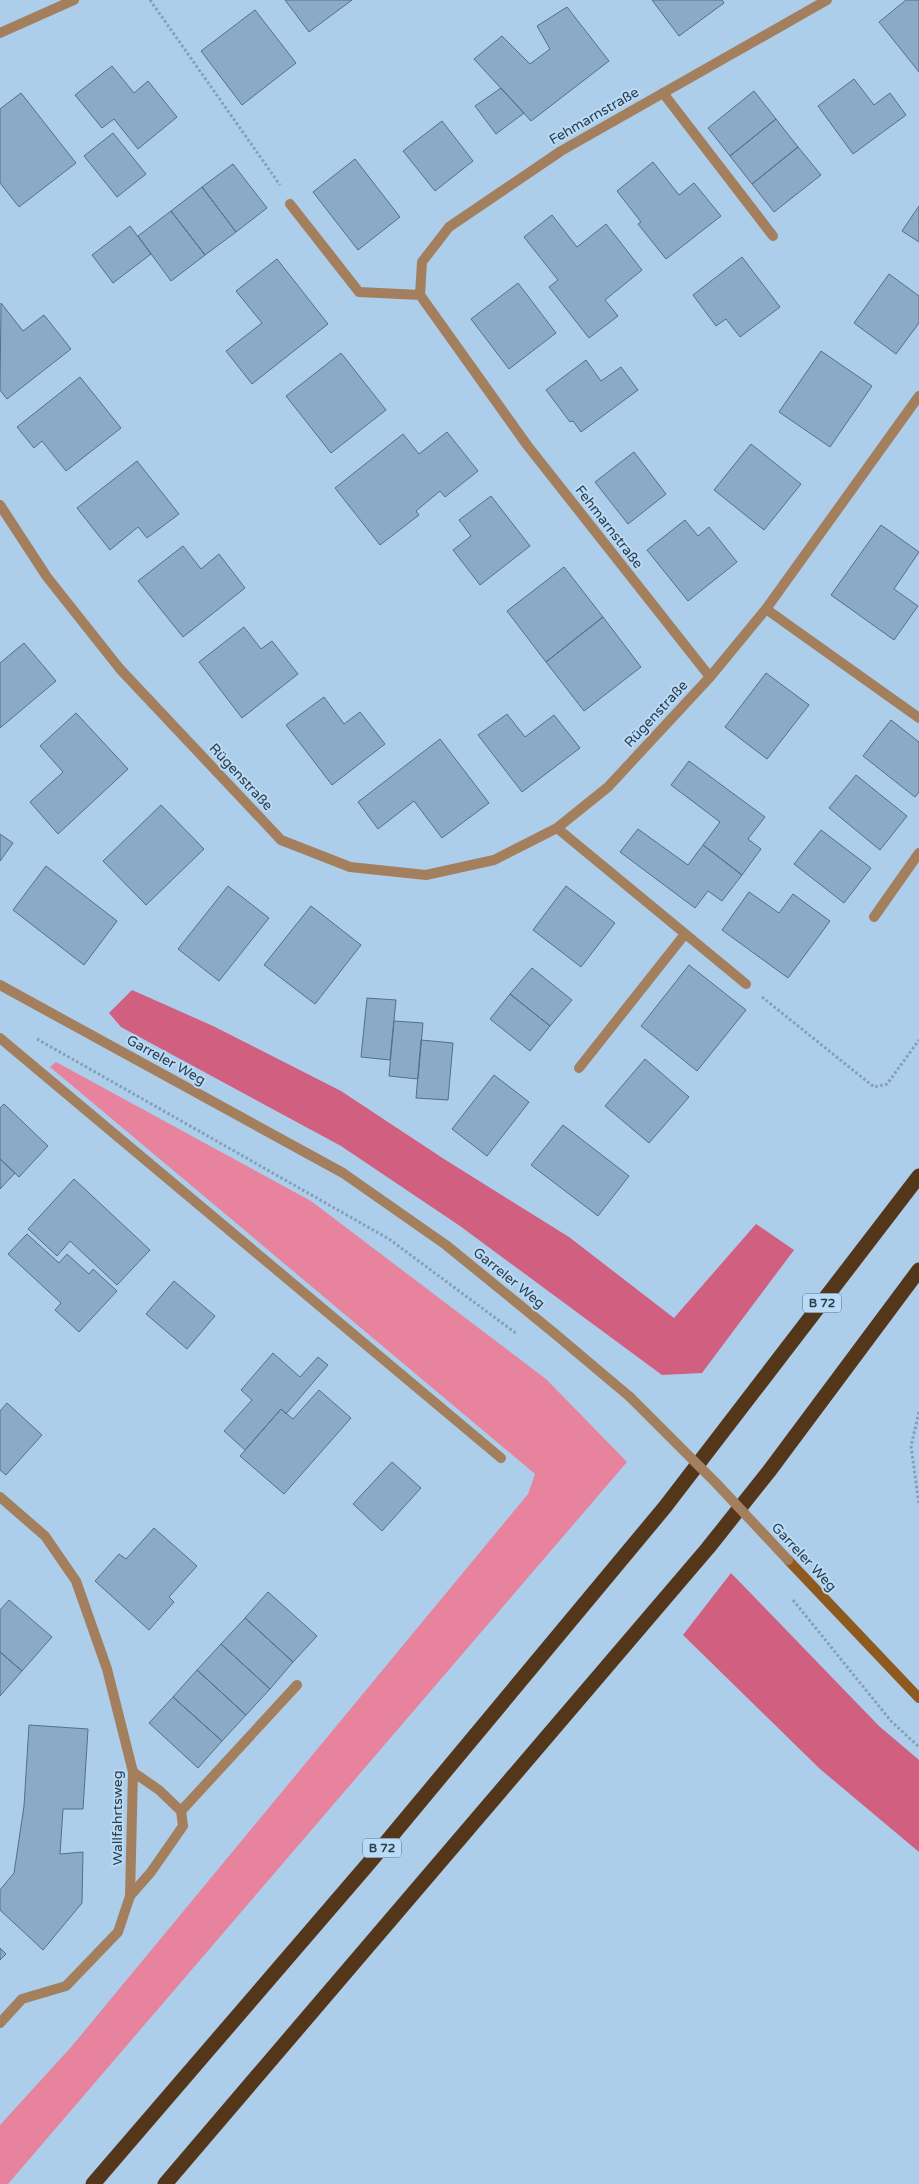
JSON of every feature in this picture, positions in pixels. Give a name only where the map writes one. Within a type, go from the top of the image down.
[{"type":"highway","name":"B 72","points":[[93,2184],[369,1863],[659,1515],[919,1176]]},
{"type":"highway","points":[[165,2184],[708,1548],[770,1470],[919,1270]]},
{"type":"street","points":[[0,33],[74,0]]},
{"type":"street","name":"Fehmarnstraße","points":[[710,676],[527,444],[420,295],[422,262],[449,227],[561,151],[826,0]]},
{"type":"street","points":[[663,93],[773,236]]},
{"type":"street","points":[[290,204],[359,292],[420,295]]},
{"type":"street","name":"Rügenstraße","points":[[0,505],[47,577],[120,669],[281,840],[350,867],[426,875],[494,860],[557,828],[608,788],[710,676],[766,609],[919,396]]},
{"type":"street","points":[[766,609],[919,718]]},
{"type":"street","points":[[557,828],[746,984]]},
{"type":"street","points":[[874,916],[919,853]]},
{"type":"street","points":[[579,1068],[685,934]]},
{"type":"street","name":"Garreler Weg","points":[[0,985],[343,1173],[446,1245],[630,1397],[716,1483],[919,1698]]},
{"type":"street","points":[[0,1038],[501,1458]]},
{"type":"street","name":"Wallfahrtsweg","points":[[0,1497],[45,1536],[76,1581],[107,1669],[133,1772],[130,1896],[118,1932],[66,1986],[22,1998],[0,2022]]},
{"type":"street","points":[[181,1810],[297,1685]]},
{"type":"street","points":[[130,1896],[151,1872],[183,1826],[181,1810],[159,1790],[133,1772]]},
{"type":"path","points":[[150,0],[283,190],[290,204]]},
{"type":"path","points":[[746,984],[874,1087],[886,1084],[919,1040]]},
{"type":"path","points":[[33,1036],[389,1239],[524,1339]]},
{"type":"path","points":[[919,1412],[911,1446],[919,1505]]},
{"type":"path","points":[[792,1599],[891,1721],[919,1747]]},
{"type":"shaded area","points":[[132,990],[213,1026],[341,1091],[444,1159],[569,1237],[674,1318],[756,1224],[794,1250],[702,1373],[662,1375],[460,1226],[341,1146],[121,1027],[109,1013]]},
{"type":"shaded area","points":[[56,1062],[311,1201],[546,1379],[627,1462],[8,2184],[0,2184],[0,2125],[72,2046],[528,1494],[535,1474],[50,1067]]},
{"type":"shaded area","points":[[731,1573],[879,1726],[919,1760],[919,1852],[820,1769],[683,1635]]},
{"type":"building","points":[[285,0],[352,0],[309,32]]},
{"type":"building","points":[[652,0],[722,0],[724,3],[679,36]]},
{"type":"building","points":[[906,0],[919,0],[919,72],[879,22]]},
{"type":"building","points":[[567,7],[609,61],[531,121],[474,59],[502,36],[530,64],[550,49],[537,26]]},
{"type":"building","points":[[255,10],[296,63],[242,105],[201,51]]},
{"type":"building","points":[[112,66],[134,93],[148,81],[177,117],[138,149],[114,119],[102,128],[75,95]]},
{"type":"building","points":[[854,79],[874,105],[890,93],[906,115],[853,154],[818,106]]},
{"type":"building","points":[[501,88],[524,113],[496,134],[475,106]]},
{"type":"building","points":[[754,91],[776,119],[730,156],[708,128]]},
{"type":"building","points":[[21,93],[76,163],[19,207],[0,183],[0,109]]},
{"type":"building","points":[[776,119],[798,147],[752,184],[730,156]]},
{"type":"building","points":[[442,121],[473,161],[435,191],[403,151]]},
{"type":"building","points":[[113,133],[146,174],[117,197],[84,156]]},
{"type":"building","points":[[798,147],[821,175],[774,212],[752,184]]},
{"type":"building","points":[[355,159],[400,217],[358,250],[313,192]]},
{"type":"building","points":[[653,162],[679,195],[694,183],[721,216],[666,259],[638,224],[641,222],[617,191]]},
{"type":"building","points":[[233,164],[267,208],[236,232],[202,187]]},
{"type":"building","points":[[202,187],[236,232],[205,255],[171,211]]},
{"type":"building","points":[[919,206],[919,242],[902,231]]},
{"type":"building","points":[[171,211],[205,255],[171,281],[138,236]]},
{"type":"building","points":[[552,215],[577,247],[606,224],[642,270],[605,300],[618,316],[589,338],[549,287],[558,280],[524,237]]},
{"type":"building","points":[[130,226],[151,254],[113,283],[92,255]]},
{"type":"building","points":[[742,257],[780,307],[740,337],[726,319],[716,326],[693,295]]},
{"type":"building","points":[[277,259],[328,324],[252,384],[226,351],[262,323],[236,291]]},
{"type":"building","points":[[889,274],[919,296],[919,323],[896,354],[854,323]]},
{"type":"building","points":[[518,283],[556,333],[509,369],[471,319]]},
{"type":"building","points":[[1,303],[23,331],[44,315],[71,349],[7,399],[0,390]]},
{"type":"building","points":[[821,351],[872,386],[830,447],[779,412]]},
{"type":"building","points":[[341,353],[386,410],[331,453],[286,396]]},
{"type":"building","points":[[586,360],[601,381],[621,367],[638,390],[581,432],[573,421],[570,422],[546,390]]},
{"type":"building","points":[[80,377],[121,428],[66,471],[42,441],[34,448],[17,427]]},
{"type":"building","points":[[447,432],[478,471],[445,497],[440,491],[416,511],[419,515],[380,545],[335,488],[403,434],[419,454]]},
{"type":"building","points":[[751,444],[801,484],[764,530],[714,490]]},
{"type":"building","points":[[634,452],[666,494],[628,524],[595,482]]},
{"type":"building","points":[[137,461],[179,514],[147,538],[138,527],[110,550],[77,508]]},
{"type":"building","points":[[491,496],[530,546],[480,585],[453,550],[471,536],[459,520]]},
{"type":"building","points":[[685,520],[698,536],[709,527],[737,562],[688,601],[647,550]]},
{"type":"building","points":[[881,525],[919,552],[894,589],[918,606],[894,640],[831,595]]},
{"type":"building","points":[[183,546],[201,569],[219,554],[245,588],[183,637],[138,581]]},
{"type":"building","points":[[564,567],[603,617],[546,662],[507,611]]},
{"type":"building","points":[[603,617],[641,667],[584,711],[546,662]]},
{"type":"building","points":[[244,627],[261,649],[272,641],[298,674],[242,718],[199,662]]},
{"type":"building","points":[[24,643],[56,681],[0,728],[0,663]]},
{"type":"building","points":[[766,673],[809,705],[767,759],[725,727]]},
{"type":"building","points":[[324,697],[344,724],[360,712],[385,744],[332,785],[286,725]]},
{"type":"building","points":[[76,713],[128,769],[58,834],[30,802],[63,772],[40,746]]},
{"type":"building","points":[[507,714],[525,737],[554,715],[580,748],[522,792],[478,735]]},
{"type":"building","points":[[891,720],[919,742],[919,792],[915,797],[863,756]]},
{"type":"building","points":[[440,739],[489,803],[442,838],[414,801],[378,829],[358,802]]},
{"type":"building","points":[[689,761],[765,817],[748,839],[761,849],[742,875],[703,845],[720,822],[671,785]]},
{"type":"building","points":[[856,775],[907,816],[880,850],[829,808]]},
{"type":"building","points":[[161,805],[204,849],[146,905],[103,861]]},
{"type":"building","points":[[638,829],[688,865],[703,845],[742,875],[722,901],[708,891],[695,908],[620,852]]},
{"type":"building","points":[[821,830],[871,868],[844,903],[794,864]]},
{"type":"building","points":[[0,834],[13,843],[0,861]]},
{"type":"building","points":[[46,866],[117,921],[84,965],[13,910]]},
{"type":"building","points":[[228,886],[269,918],[219,981],[178,949]]},
{"type":"building","points":[[566,886],[615,923],[581,967],[533,930]]},
{"type":"building","points":[[749,892],[779,913],[793,894],[830,921],[788,978],[722,930]]},
{"type":"building","points":[[311,906],[361,945],[315,1004],[264,965]]},
{"type":"building","points":[[689,965],[746,1010],[697,1071],[641,1026]]},
{"type":"building","points":[[532,968],[572,1000],[550,1026],[510,994]]},
{"type":"building","points":[[510,994],[550,1026],[530,1051],[490,1019]]},
{"type":"building","points":[[367,998],[396,1000],[390,1060],[361,1057]]},
{"type":"building","points":[[394,1021],[423,1023],[418,1079],[389,1076]]},
{"type":"building","points":[[421,1040],[453,1043],[448,1100],[416,1098]]},
{"type":"building","points":[[645,1059],[689,1097],[649,1143],[605,1106]]},
{"type":"building","points":[[494,1075],[529,1102],[487,1156],[452,1129]]},
{"type":"building","points":[[4,1104],[48,1146],[19,1177],[0,1159],[0,1108]]},
{"type":"building","points":[[563,1125],[629,1176],[598,1216],[531,1165]]},
{"type":"building","points":[[0,1159],[15,1173],[0,1189]]},
{"type":"building","points":[[74,1179],[150,1250],[117,1285],[70,1241],[57,1256],[28,1229]]},
{"type":"building","points":[[27,1234],[59,1263],[67,1254],[89,1274],[93,1269],[117,1291],[79,1332],[55,1310],[61,1303],[8,1254]]},
{"type":"building","points":[[174,1281],[215,1316],[187,1349],[146,1314]]},
{"type":"building","points":[[273,1353],[300,1377],[318,1357],[328,1365],[286,1414],[281,1409],[245,1450],[224,1431],[252,1400],[241,1390]]},
{"type":"building","points":[[319,1390],[351,1418],[284,1494],[240,1456],[281,1409],[293,1419]]},
{"type":"building","points":[[7,1403],[42,1435],[6,1475],[0,1470],[0,1411]]},
{"type":"building","points":[[392,1462],[421,1488],[382,1531],[353,1504]]},
{"type":"building","points":[[154,1528],[197,1566],[169,1597],[174,1602],[149,1630],[95,1581],[119,1554],[126,1559]]},
{"type":"building","points":[[268,1592],[317,1636],[293,1662],[245,1618]]},
{"type":"building","points":[[9,1600],[52,1637],[22,1671],[0,1652],[0,1610]]},
{"type":"building","points":[[245,1618],[293,1662],[270,1689],[221,1644]]},
{"type":"building","points":[[221,1644],[270,1689],[246,1715],[197,1670]]},
{"type":"building","points":[[0,1652],[22,1671],[0,1696]]},
{"type":"building","points":[[197,1670],[246,1715],[222,1741],[173,1697]]},
{"type":"building","points":[[173,1697],[222,1741],[198,1768],[149,1723]]},
{"type":"building","points":[[29,1725],[88,1729],[83,1809],[63,1809],[60,1854],[83,1852],[82,1903],[43,1950],[0,1910],[0,1890],[14,1873],[24,1806]]},
{"type":"building","points":[[0,1948],[6,1954],[0,1960]]}]
